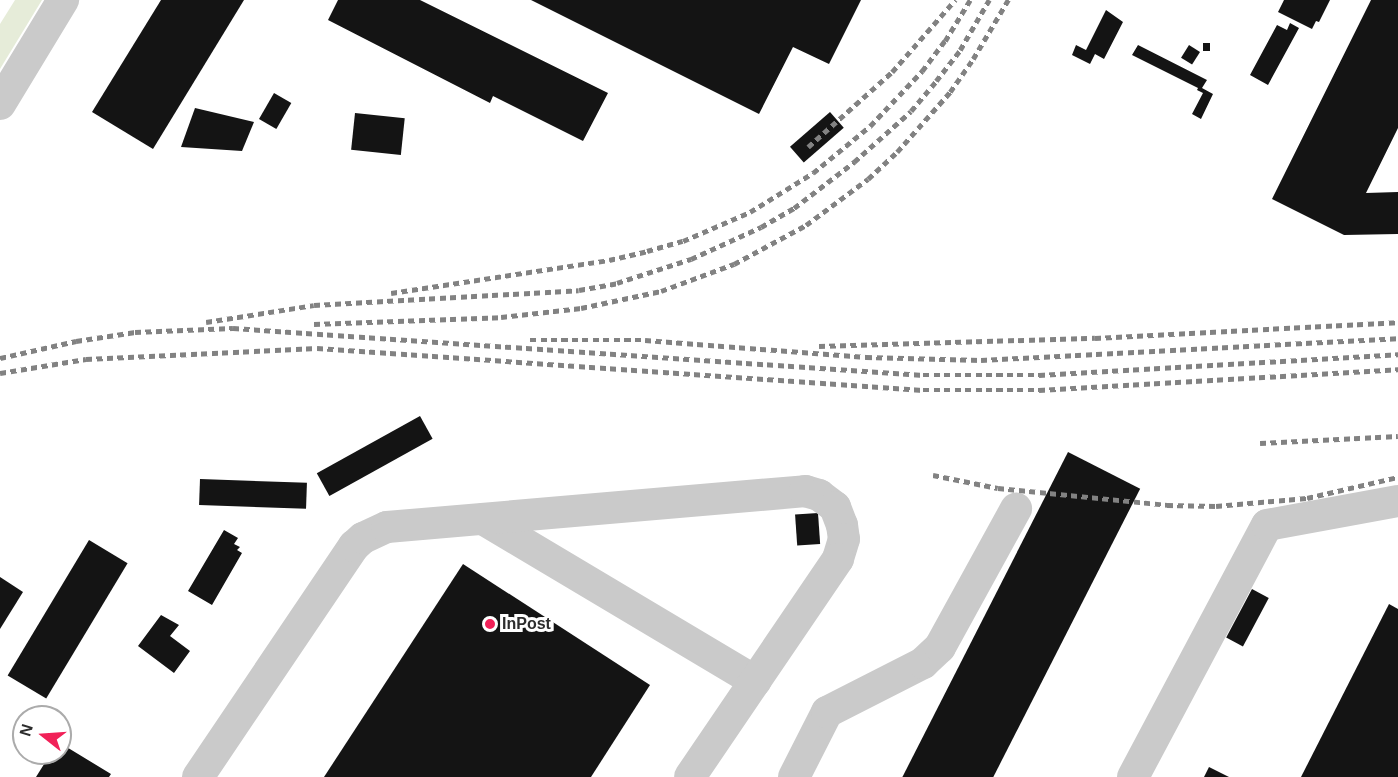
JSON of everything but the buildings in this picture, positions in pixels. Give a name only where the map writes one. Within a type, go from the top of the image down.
[{"type":"street","points":[[1,101],[63,0]]},
{"type":"street","points":[[198,777],[354,546],[387,527],[805,491],[819,495],[835,507],[843,525],[844,539],[838,559],[690,777]]},
{"type":"street","points":[[1132,777],[1267,525],[1398,501]]},
{"type":"street","points":[[794,777],[828,712],[922,663],[940,647],[1016,509]]},
{"type":"street","points":[[483,519],[755,681]]},
{"type":"green space","points":[[15,0],[42,0],[0,69],[0,24]]},
{"type":"railway","points":[[808,147],[892,72],[955,0]]},
{"type":"railway","points":[[391,293],[609,260],[683,241],[750,212],[813,173],[870,126],[922,71],[945,41],[970,0]]},
{"type":"railway","points":[[206,322],[314,305],[579,290],[617,283],[691,259],[761,227],[794,208],[854,162],[911,111],[960,50],[989,0]]},
{"type":"railway","points":[[314,324],[501,317],[581,308],[661,291],[734,264],[806,225],[868,179],[897,152],[950,92],[973,59],[1008,0]]},
{"type":"railway","points":[[819,346],[1095,338],[1398,322]]},
{"type":"railway","points":[[0,358],[76,341],[135,332],[233,328],[923,375],[1039,375],[1398,354]]},
{"type":"railway","points":[[530,340],[645,340],[866,357],[981,360],[1398,338]]},
{"type":"railway","points":[[0,373],[86,359],[317,348],[923,390],[1039,390],[1398,369]]},
{"type":"railway","points":[[1260,443],[1398,436]]},
{"type":"railway","points":[[933,475],[998,488],[1167,505],[1216,506],[1307,498],[1398,477]]},
{"type":"place","name":"InPost","points":[[490,624]]}]
